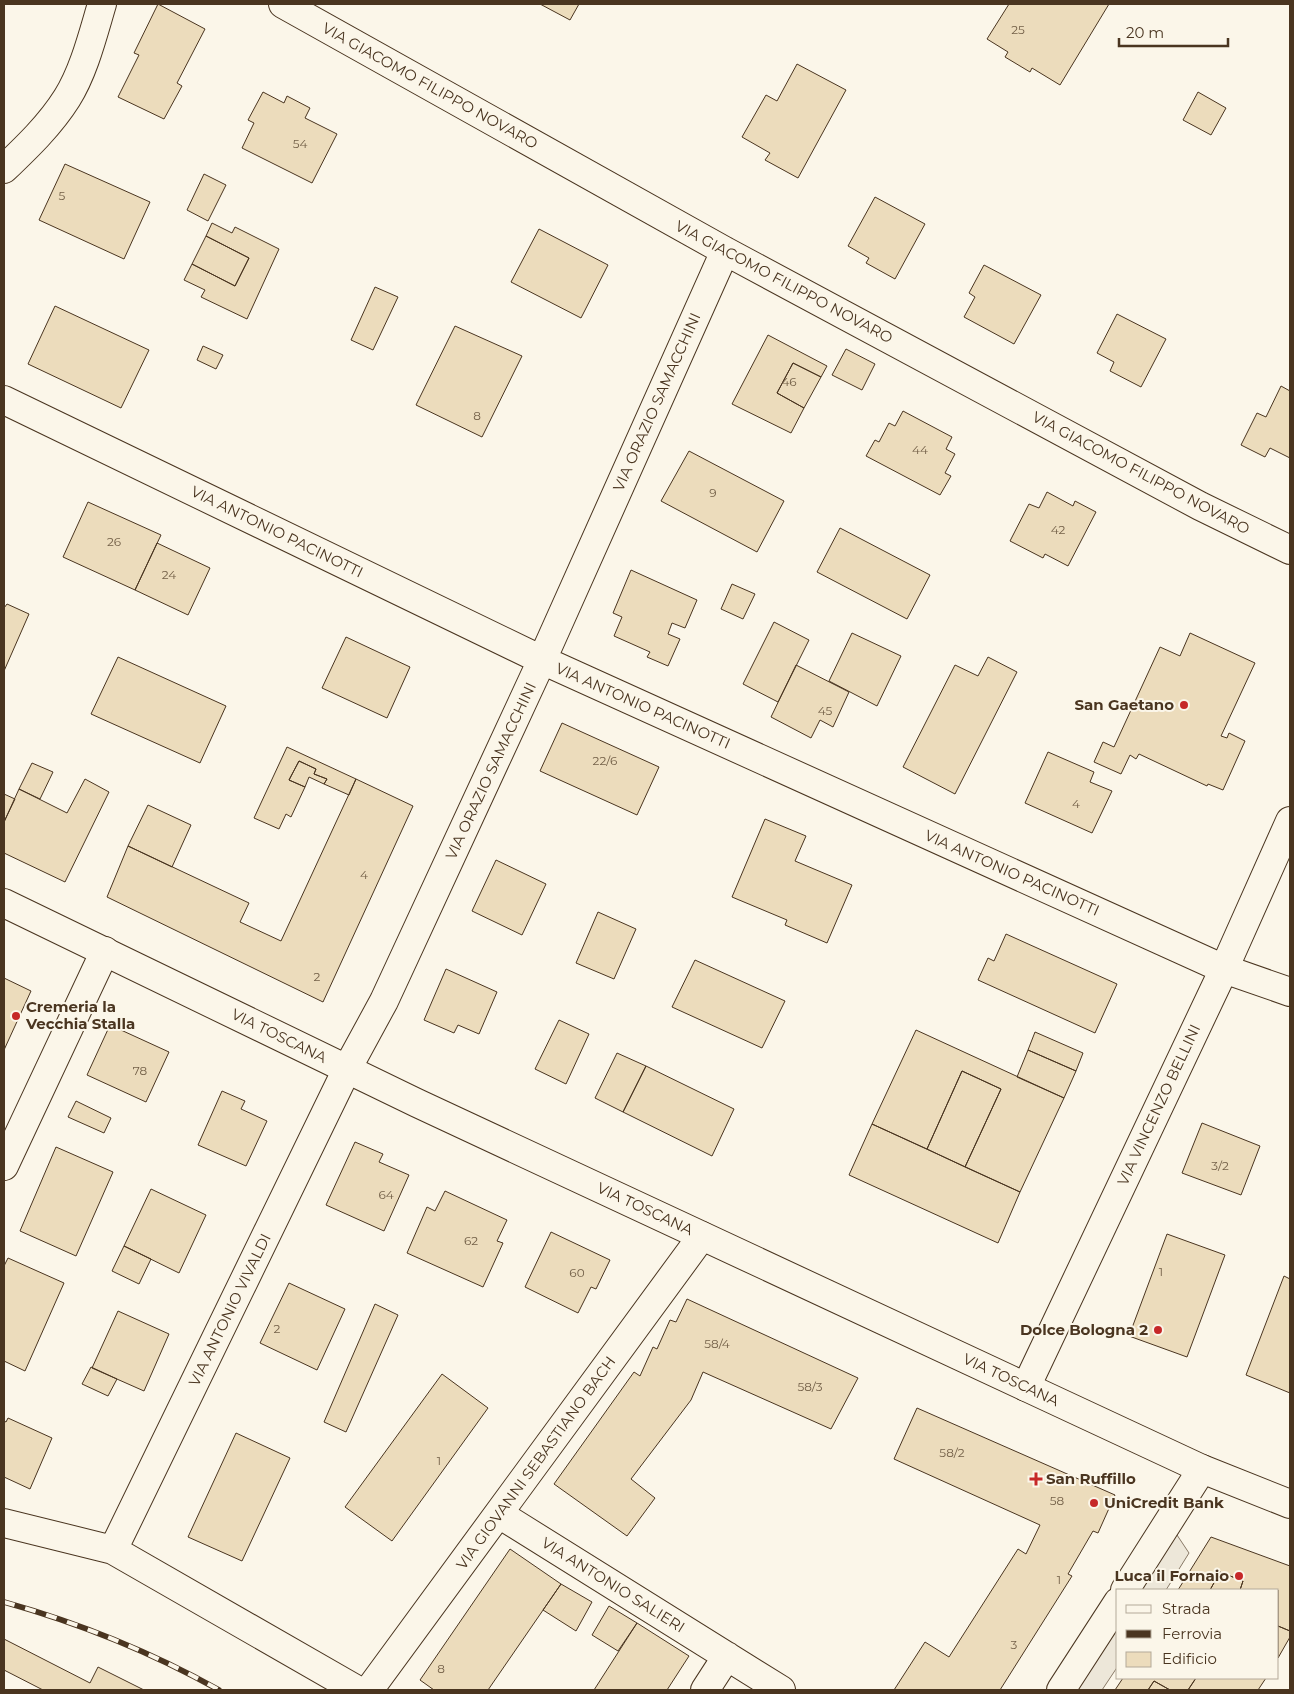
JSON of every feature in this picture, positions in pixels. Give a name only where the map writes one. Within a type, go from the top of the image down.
[{"type":"street","points":[[4,170],[37,138],[68,97],[88,52],[102,4]]},
{"type":"street","name":"VIA GIACOMO FILIPPO NOVARO","points":[[283,4],[725,251],[1200,506],[1290,550]]},
{"type":"street","name":"VIA ORAZIO SAMACCHINI","points":[[347,1069],[384,1001],[542,660],[725,251]]},
{"type":"street","name":"VIA ANTONIO PACINOTTI","points":[[4,400],[542,660],[1224,969],[1290,992]]},
{"type":"street","name":"VIA VINCENZO BELLINI","points":[[1026,1387],[1224,969],[1290,821]]},
{"type":"street","name":"VIA TOSCANA","points":[[4,903],[347,1069],[1202,1470],[1290,1504]]},
{"type":"street","points":[[4,1166],[105,951]]},
{"type":"street","name":"VIA ANTONIO VIVALDI","points":[[112,1550],[347,1069]]},
{"type":"street","name":"VIA GIOVANNI SEBASTIANO BACH","points":[[370,1690],[702,1236]]},
{"type":"street","points":[[1126,1589],[1202,1470]]},
{"type":"street","name":"VIA ANTONIO SALIERI","points":[[499,1514],[781,1690]]},
{"type":"street","points":[[4,1523],[112,1550],[357,1690]]},
{"type":"street","points":[[1061,1690],[1116,1605]]},
{"type":"street","points":[[705,1690],[727,1656]]},
{"type":"shaded area","points":[[1175,1532],[1189,1553],[1167,1589],[1139,1589]]},
{"type":"shaded area","points":[[1116,1624],[1116,1669],[1102,1690],[1074,1690]]},
{"type":"building","points":[[158,4],[205,29],[177,83],[182,86],[164,119],[118,97],[139,55],[134,53]]},
{"type":"building","points":[[540,4],[579,4],[570,20]]},
{"type":"building","points":[[1009,4],[1109,4],[1060,85],[1032,68],[1030,72],[1005,57],[1008,52],[987,39]]},
{"type":"building","points":[[797,64],[846,90],[798,178],[765,160],[770,153],[742,137],[766,95],[777,101]]},
{"type":"building","points":[[263,92],[284,103],[287,96],[310,108],[305,118],[337,134],[312,183],[242,148],[254,123],[248,120]]},
{"type":"building","points":[[1198,92],[1226,108],[1211,135],[1183,120]]},
{"type":"building","points":[[65,164],[150,202],[124,259],[39,220]]},
{"type":"building","points":[[204,174],[226,185],[208,221],[187,210]]},
{"type":"building","points":[[875,197],[925,224],[895,279],[866,263],[869,258],[848,246]]},
{"type":"building","points":[[212,223],[232,233],[235,227],[279,249],[247,319],[201,297],[205,290],[184,280],[192,264],[235,286],[249,258],[206,236]]},
{"type":"building","points":[[539,229],[608,265],[581,318],[511,282]]},
{"type":"building","points":[[206,236],[249,258],[235,286],[192,264]]},
{"type":"building","points":[[984,265],[1041,295],[1014,344],[964,317],[975,297],[969,293]]},
{"type":"building","points":[[375,287],[398,297],[373,350],[351,340]]},
{"type":"building","points":[[55,306],[149,350],[121,408],[28,364]]},
{"type":"building","points":[[1117,314],[1166,339],[1141,387],[1110,371],[1114,362],[1097,353]]},
{"type":"building","points":[[455,326],[522,356],[482,437],[416,405]]},
{"type":"building","points":[[768,335],[827,366],[821,377],[793,363],[777,393],[804,408],[791,433],[732,404]]},
{"type":"building","points":[[203,346],[223,355],[216,369],[197,360]]},
{"type":"building","points":[[846,349],[875,364],[862,390],[832,375]]},
{"type":"building","points":[[793,363],[821,377],[804,408],[777,393]]},
{"type":"building","points":[[1281,386],[1290,391],[1290,458],[1270,448],[1265,457],[1241,445],[1257,413],[1266,417]]},
{"type":"building","points":[[903,411],[952,437],[946,449],[955,454],[945,473],[951,476],[940,495],[866,456],[875,440],[879,442],[889,423],[895,426]]},
{"type":"building","points":[[689,451],[784,501],[757,552],[661,501]]},
{"type":"building","points":[[1047,492],[1073,506],[1075,501],[1096,512],[1068,566],[1045,554],[1043,558],[1010,541],[1029,504],[1039,508]]},
{"type":"building","points":[[88,502],[161,535],[135,590],[63,557]]},
{"type":"building","points":[[840,528],[930,575],[907,619],[817,572]]},
{"type":"building","points":[[157,543],[210,568],[188,615],[135,590]]},
{"type":"building","points":[[631,570],[697,600],[685,628],[672,623],[668,634],[680,639],[668,666],[647,657],[650,652],[614,636],[622,617],[613,613]]},
{"type":"building","points":[[732,584],[755,594],[743,619],[721,609]]},
{"type":"building","points":[[7,604],[29,614],[4,671],[4,608]]},
{"type":"building","points":[[774,622],[809,640],[778,702],[743,684]]},
{"type":"building","points":[[852,633],[901,656],[877,706],[829,681]]},
{"type":"building","name":"San Gaetano","points":[[1190,633],[1255,663],[1221,736],[1227,738],[1229,733],[1245,741],[1223,790],[1208,784],[1207,786],[1139,754],[1136,759],[1130,755],[1121,774],[1094,762],[1103,742],[1114,747],[1160,647],[1180,656]]},
{"type":"building","points":[[346,637],[410,667],[387,718],[322,688]]},
{"type":"building","points":[[118,657],[226,706],[200,763],[91,714]]},
{"type":"building","points":[[988,657],[1017,672],[955,794],[903,767],[955,665],[978,676]]},
{"type":"building","points":[[796,665],[849,692],[833,727],[820,720],[811,738],[771,717]]},
{"type":"building","points":[[562,723],[659,767],[637,815],[540,771]]},
{"type":"building","points":[[287,747],[356,779],[349,795],[324,784],[327,779],[314,774],[316,769],[299,761],[289,780],[305,787],[291,817],[286,814],[279,829],[254,818]]},
{"type":"building","points":[[1048,752],[1094,772],[1090,782],[1112,791],[1092,833],[1025,803]]},
{"type":"building","points":[[299,761],[316,769],[314,774],[327,779],[324,784],[309,777],[305,787],[289,780]]},
{"type":"building","points":[[32,763],[53,772],[40,799],[19,789]]},
{"type":"building","points":[[85,779],[109,792],[65,882],[4,853],[4,822],[19,789],[67,813]]},
{"type":"building","points":[[356,779],[413,806],[323,1002],[107,897],[128,846],[249,903],[240,922],[281,941]]},
{"type":"building","points":[[4,794],[15,799],[4,822]]},
{"type":"building","points":[[148,805],[191,825],[172,867],[128,846]]},
{"type":"building","points":[[765,819],[806,836],[795,861],[852,885],[827,943],[785,925],[787,920],[732,897]]},
{"type":"building","points":[[496,860],[546,884],[522,935],[472,911]]},
{"type":"building","points":[[598,912],[636,929],[614,979],[576,963]]},
{"type":"building","points":[[1006,934],[1117,984],[1095,1033],[978,980],[988,958],[994,961]]},
{"type":"building","points":[[695,960],[785,1001],[762,1048],[672,1007]]},
{"type":"building","points":[[446,969],[497,992],[479,1034],[458,1025],[454,1033],[424,1020]]},
{"type":"building","points":[[4,978],[31,991],[4,1050]]},
{"type":"building","points":[[559,1020],[589,1034],[566,1084],[535,1069]]},
{"type":"building","points":[[110,1025],[169,1052],[146,1102],[87,1075]]},
{"type":"building","points":[[916,1030],[1064,1098],[1020,1192],[965,1167],[1001,1089],[962,1071],[927,1149],[872,1124]]},
{"type":"building","points":[[1035,1032],[1083,1053],[1076,1071],[1028,1050]]},
{"type":"building","points":[[1028,1050],[1076,1071],[1064,1098],[1017,1077]]},
{"type":"building","points":[[617,1053],[646,1066],[623,1112],[595,1098]]},
{"type":"building","points":[[646,1066],[734,1109],[712,1156],[623,1112]]},
{"type":"building","points":[[962,1071],[1001,1089],[965,1167],[927,1149]]},
{"type":"building","points":[[222,1091],[245,1101],[241,1109],[267,1121],[246,1166],[198,1145]]},
{"type":"building","points":[[76,1101],[111,1118],[104,1133],[68,1117]]},
{"type":"building","points":[[1202,1123],[1260,1146],[1241,1195],[1182,1173]]},
{"type":"building","points":[[872,1124],[1020,1192],[998,1243],[849,1175]]},
{"type":"building","points":[[355,1142],[383,1154],[379,1162],[409,1175],[384,1231],[326,1205]]},
{"type":"building","points":[[56,1147],[113,1172],[76,1256],[20,1231]]},
{"type":"building","points":[[151,1189],[206,1215],[179,1273],[124,1246]]},
{"type":"building","points":[[445,1191],[507,1220],[497,1241],[503,1243],[483,1287],[407,1253],[427,1207],[435,1211]]},
{"type":"building","points":[[551,1232],[610,1260],[596,1289],[591,1287],[578,1313],[525,1287]]},
{"type":"building","points":[[1167,1234],[1225,1255],[1187,1357],[1129,1336]]},
{"type":"building","points":[[124,1246],[151,1259],[139,1284],[112,1271]]},
{"type":"building","points":[[8,1258],[64,1283],[25,1371],[4,1361],[4,1266]]},
{"type":"building","points":[[1284,1276],[1290,1279],[1290,1393],[1246,1375]]},
{"type":"building","points":[[289,1283],[345,1309],[317,1370],[260,1343]]},
{"type":"building","points":[[687,1299],[858,1378],[831,1429],[703,1372],[691,1400],[631,1479],[655,1498],[627,1536],[554,1484],[634,1372],[640,1376],[653,1347],[657,1349],[670,1320],[676,1322]]},
{"type":"building","points":[[375,1304],[398,1315],[346,1432],[324,1422]]},
{"type":"building","points":[[118,1311],[169,1334],[144,1391],[92,1368]]},
{"type":"building","points":[[91,1367],[117,1379],[108,1396],[82,1384]]},
{"type":"building","points":[[442,1374],[488,1408],[392,1541],[345,1507]]},
{"type":"building","points":[[917,1408],[1115,1495],[1098,1533],[1093,1531],[1068,1574],[1072,1576],[1000,1690],[894,1690],[925,1642],[949,1657],[1018,1549],[1026,1554],[1040,1525],[894,1459]]},
{"type":"building","points":[[8,1418],[52,1438],[30,1489],[4,1477],[4,1421],[6,1422]]},
{"type":"building","points":[[236,1433],[290,1458],[242,1561],[188,1537]]},
{"type":"building","points":[[1211,1537],[1290,1566],[1290,1631],[1279,1626],[1279,1589],[1240,1589],[1243,1581],[1220,1572],[1211,1589],[1179,1589]]},
{"type":"building","points":[[510,1549],[561,1584],[488,1690],[434,1690],[420,1680]]},
{"type":"building","points":[[1220,1572],[1243,1581],[1240,1589],[1211,1589]]},
{"type":"building","points":[[561,1584],[592,1602],[576,1631],[543,1610]]},
{"type":"building","points":[[609,1606],[637,1623],[618,1651],[592,1635]]},
{"type":"building","points":[[637,1623],[689,1656],[667,1690],[594,1690]]},
{"type":"building","points":[[1279,1626],[1290,1631],[1290,1637],[1279,1656]]},
{"type":"building","points":[[4,1639],[90,1683],[98,1667],[144,1690],[43,1690],[4,1670]]},
{"type":"building","points":[[1122,1679],[1195,1679],[1188,1690],[1170,1690],[1154,1681],[1148,1690],[1115,1690]]},
{"type":"building","points":[[1195,1679],[1265,1679],[1258,1690],[1188,1690]]},
{"type":"building","points":[[1154,1681],[1170,1690],[1148,1690]]},
{"type":"railway","points":[[4,1602],[60,1619],[141,1651],[219,1690]]},
{"type":"place","name":"San Gaetano","points":[[1184,705]]},
{"type":"place","name":"Cremeria la Vecchia Stalla","points":[[16,1016]]},
{"type":"place","name":"Dolce Bologna 2","points":[[1158,1330]]},
{"type":"place","name":"San Ruffillo","points":[[1036,1479]]},
{"type":"place","name":"UniCredit Bank","points":[[1094,1503]]},
{"type":"place","name":"Luca il Fornaio","points":[[1239,1576]]}]
